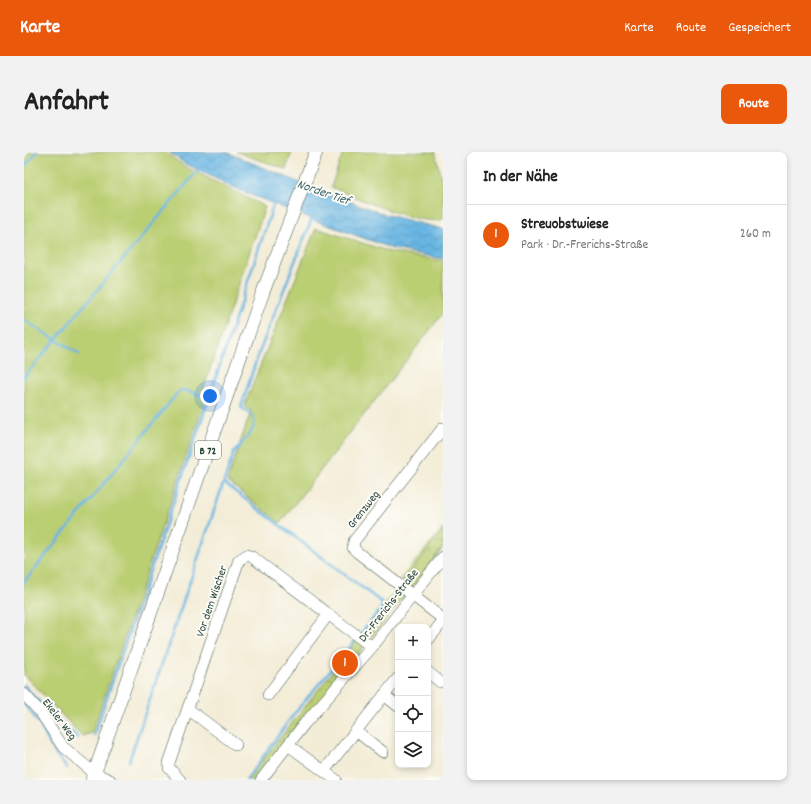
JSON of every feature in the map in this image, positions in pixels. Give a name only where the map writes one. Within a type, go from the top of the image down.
[{"type":"main road","name":"B 72","points":[[95,778],[286,229],[316,152]]},
{"type":"street","name":"Grenzweg","points":[[413,596],[357,552],[354,548],[354,541],[443,428]]},
{"type":"street","name":"Vor dem Wischer","points":[[180,780],[169,768],[169,763],[239,560],[242,557],[247,555],[252,557],[372,647]]},
{"type":"street","name":"Dr.-Frerichs-Straße","points":[[261,780],[338,684],[372,647],[443,557]]},
{"type":"street","points":[[413,596],[443,620],[431,636]]},
{"type":"street","points":[[268,695],[328,615]]},
{"type":"street","points":[[431,674],[440,682]]},
{"type":"street","points":[[324,771],[395,682]]},
{"type":"street","name":"Ekeler Weg","points":[[24,694],[41,713],[63,747],[95,778],[110,780]]},
{"type":"street","points":[[384,695],[395,704]]},
{"type":"street","points":[[188,709],[236,745]]},
{"type":"street","points":[[356,731],[383,752]]},
{"type":"street","points":[[288,745],[336,780]]},
{"type":"green space","points":[[24,152],[165,152],[184,166],[265,207],[204,387],[204,404],[92,733],[82,736],[24,675]]},
{"type":"green space","points":[[236,152],[292,152],[286,169]]},
{"type":"green space","points":[[343,152],[435,152],[443,187],[443,219],[433,221],[404,215],[331,187]]},
{"type":"green space","points":[[316,228],[390,252],[443,261],[443,313],[280,523],[227,481],[251,411],[244,406]]},
{"type":"green space","points":[[443,528],[443,548],[413,587],[401,579]]},
{"type":"green space","points":[[443,531],[443,547],[258,780],[247,780]]},
{"type":"water","points":[[169,152],[226,152],[310,187],[387,215],[443,229],[443,259],[393,249],[314,220],[239,190],[184,163]]},
{"type":"waterway","points":[[24,167],[37,152]]},
{"type":"waterway","points":[[24,377],[200,168]]},
{"type":"waterway","points":[[24,582],[179,391],[185,390],[209,398],[274,203]]},
{"type":"waterway","points":[[129,761],[234,452],[249,435],[254,425],[254,420],[250,414],[241,407],[257,358],[312,218]]},
{"type":"waterway","points":[[24,320],[79,354]]},
{"type":"waterway","points":[[94,735],[209,398]]},
{"type":"waterway","points":[[224,483],[381,602],[383,606],[360,634]]},
{"type":"waterway","points":[[246,780],[293,715],[356,639]]},
{"type":"waterway","points":[[24,685],[35,698],[78,738]]},
{"type":"waterway","points":[[24,704],[39,723],[54,751],[67,768]]},
{"type":"place","name":"Streuobstwiese","points":[[345,663]]},
{"type":"water label","name":"Norder Tief","points":[[324,191]]}]
